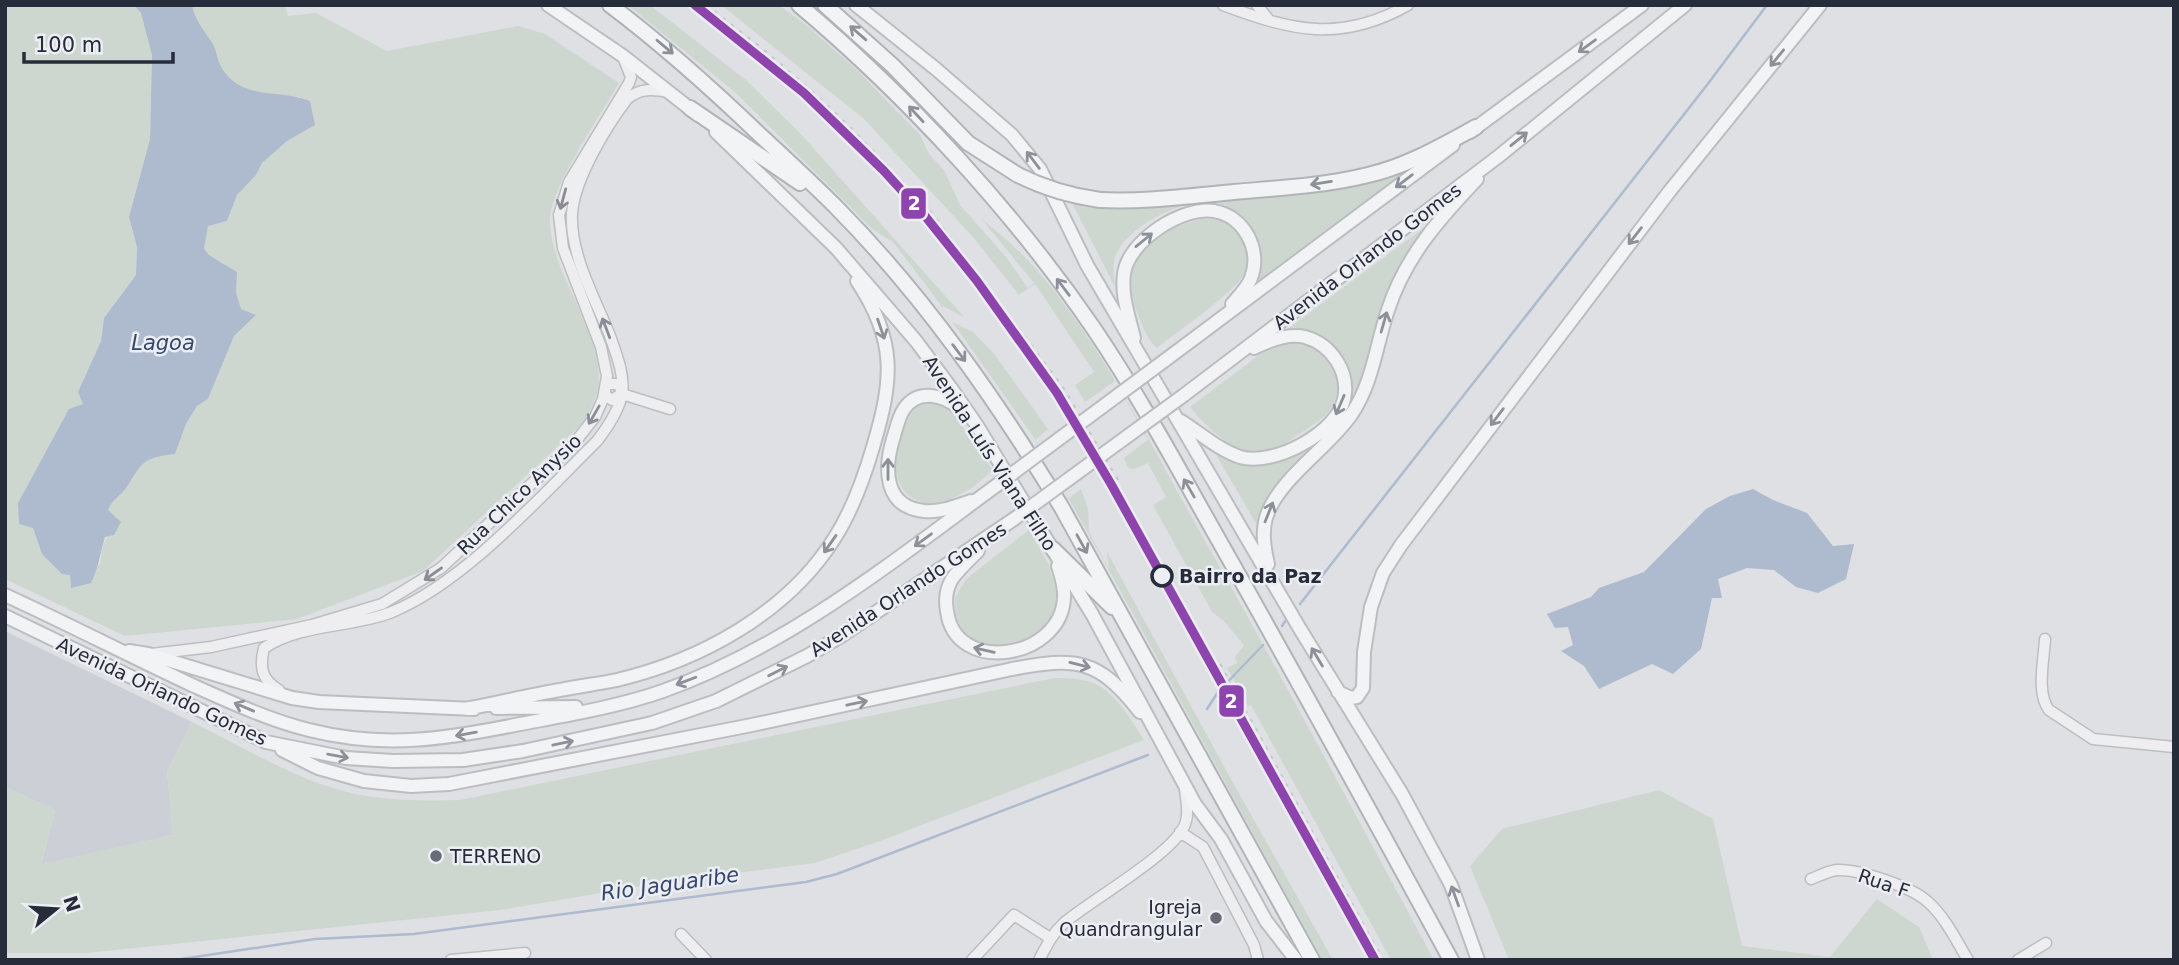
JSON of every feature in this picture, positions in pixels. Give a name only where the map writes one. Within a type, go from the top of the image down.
[{"type":"highway","name":"Avenida Luís Viana Filho","points":[[610,5],[698,75],[836,207],[942,329],[986,388],[1062,508],[1312,960]]},
{"type":"highway","points":[[799,5],[902,99],[999,207],[1060,283],[1123,373],[1281,650],[1451,960]]},
{"type":"highway","points":[[825,5],[893,66],[968,143],[1037,185],[1077,197],[1128,201],[1314,184],[1368,175],[1413,160],[1476,127]]},
{"type":"highway","points":[[690,108],[836,207]]},
{"type":"highway","points":[[1052,546],[1123,619]]},
{"type":"main road","name":"Avenida Luís Viana Filho","points":[[548,5],[623,56],[690,108],[748,160],[836,248],[916,341],[976,424],[1052,546],[1092,614],[1184,785],[1221,839],[1266,921],[1296,960]]},
{"type":"main road","points":[[856,5],[936,69],[1024,148],[1040,169],[1087,265],[1426,838],[1451,885],[1478,960]]},
{"type":"main road","name":"Avenida Orlando Gomes","points":[[5,595],[115,649],[286,724],[360,740],[410,742],[450,737],[608,706],[674,686],[749,653],[856,587],[1642,5]]},
{"type":"main road","name":"Avenida Orlando Gomes","points":[[5,616],[266,742],[346,758],[393,761],[463,760],[523,751],[652,723],[716,701],[807,656],[912,590],[1014,519],[1184,395],[1499,156],[1685,5]]},
{"type":"main road","points":[[1338,692],[1351,698],[1357,697],[1363,688],[1364,652],[1371,607],[1383,573],[1401,545],[1669,192],[1819,5]]},
{"type":"main road","points":[[1273,580],[1264,538],[1264,524],[1273,500],[1352,414],[1374,366],[1388,309],[1411,258],[1430,231],[1499,156]]},
{"type":"main road","points":[[1136,348],[1123,287],[1127,259],[1135,246],[1146,237],[1178,218],[1198,211],[1214,211],[1230,216],[1244,230],[1251,243],[1255,266],[1251,280],[1242,292],[1205,331]]},
{"type":"main road","points":[[467,709],[617,680],[677,661],[754,620],[782,598],[808,572],[834,540],[864,478],[887,389],[889,362],[884,335],[873,306],[836,248]]},
{"type":"main road","points":[[1178,419],[1240,457],[1267,459],[1302,444],[1324,428],[1338,413],[1344,401],[1345,384],[1341,368],[1332,353],[1304,337],[1284,337],[1264,343],[1232,359]]},
{"type":"main road","points":[[976,424],[948,399],[930,396],[917,398],[905,407],[900,415],[889,455],[887,474],[890,487],[900,500],[921,511],[943,510],[978,499]]},
{"type":"main road","points":[[1000,529],[951,581],[945,601],[950,626],[957,636],[976,650],[1000,653],[1029,646],[1046,637],[1054,627],[1064,597],[1052,546]]},
{"type":"main road","points":[[115,649],[148,654],[292,698],[319,702],[467,709],[608,706]]},
{"type":"main road","points":[[266,742],[318,768],[365,781],[411,786],[449,784],[1062,661],[1085,665],[1105,676],[1124,693],[1156,733]]},
{"type":"street","points":[[1223,5],[1271,22],[1320,30],[1347,29],[1389,16],[1408,5]]},
{"type":"street","points":[[1257,5],[1271,22]]},
{"type":"street","name":"Rua Chico Anysio","points":[[148,654],[211,647],[312,625],[369,608],[397,596],[441,568],[572,446],[595,417],[603,399],[606,361],[563,248],[559,215],[569,182],[629,83],[629,71],[623,56]]},
{"type":"street","points":[[622,394],[620,367],[615,351],[575,245],[573,201],[587,166],[627,99],[636,92],[648,89],[669,92]]},
{"type":"street","points":[[605,388],[608,384],[617,384],[622,394]]},
{"type":"street","name":"Rua Chico Anysio","points":[[292,698],[269,684],[263,676],[261,666],[264,648],[275,641],[301,633],[390,613],[432,590],[479,553],[597,441],[608,426],[622,394]]},
{"type":"street","points":[[622,394],[670,409]]},
{"type":"street","points":[[2045,639],[2042,698],[2052,713],[2092,739],[2174,747]]},
{"type":"street","points":[[1184,785],[1183,828],[1203,847],[1254,945],[1258,960]]},
{"type":"street","points":[[1039,960],[1051,938],[1063,924],[1132,876],[1183,828],[1207,822]]},
{"type":"street","name":"Rua F","points":[[1811,879],[1840,870],[1868,876],[1917,894],[1945,921],[1967,959]]},
{"type":"street","points":[[972,960],[1014,915],[1051,938]]},
{"type":"street","points":[[681,934],[706,960]]},
{"type":"street","points":[[2018,960],[2046,943]]},
{"type":"street","points":[[451,960],[525,953]]},
{"type":"shaded area","points":[[5,5],[134,5],[141,13],[152,54],[150,139],[129,217],[137,247],[136,275],[104,318],[101,341],[78,392],[83,404],[33,528],[42,554],[70,575],[71,587],[101,563],[106,540],[120,522],[107,509],[109,506],[145,463],[156,457],[175,454],[186,424],[197,406],[208,399],[234,336],[256,315],[241,310],[224,263],[208,255],[204,249],[208,226],[227,221],[237,195],[256,175],[262,163],[298,132],[307,130],[300,97],[257,92],[246,89],[229,78],[222,69],[214,46],[198,21],[192,5],[285,5],[288,16],[316,13],[387,51],[518,26],[545,34],[619,83],[567,171],[552,207],[550,221],[552,242],[587,327],[599,369],[597,393],[583,423],[423,571],[297,619],[125,636],[5,579]]},
{"type":"shaded area","points":[[628,5],[650,5],[747,81],[799,132],[965,318],[941,305],[947,314],[893,242],[871,228],[736,93]]},
{"type":"shaded area","points":[[721,5],[779,5],[857,70],[920,135],[929,154],[944,170],[960,205],[1006,257],[1028,288],[1034,283],[981,218],[1042,276],[1085,334],[1115,381],[1085,402],[1075,385],[1094,372],[1035,284],[1019,295],[973,237],[863,118]]},
{"type":"shaded area","points":[[1412,167],[1254,285],[1259,267],[1259,242],[1245,219],[1228,207],[1213,202],[1181,206],[1142,226],[1122,245],[1116,255],[1115,287],[1072,203],[1085,207],[1121,208],[1301,194],[1349,186]]},
{"type":"shaded area","points":[[1201,219],[1225,222],[1239,232],[1248,250],[1246,269],[1230,291],[1157,348],[1146,333],[1132,296],[1135,264],[1142,251],[1153,241],[1167,232]]},
{"type":"shaded area","points":[[1433,221],[1349,408],[1258,527],[1214,451],[1250,465],[1274,463],[1297,453],[1336,422],[1343,362],[1285,331]]},
{"type":"shaded area","points":[[953,322],[973,332],[995,355],[1048,429],[1035,440],[1035,439]]},
{"type":"shaded area","points":[[1285,344],[1307,344],[1322,353],[1336,375],[1335,401],[1320,420],[1272,452],[1260,454],[1237,448],[1215,433],[1190,407],[1263,352]]},
{"type":"shaded area","points":[[1117,385],[1286,686],[1434,960],[1391,960],[1251,705],[1248,706],[1227,668],[1237,663],[1235,657],[1244,645],[1224,621],[1212,612],[1153,505],[1166,497],[1148,463],[1134,469],[1128,468],[1124,458],[1148,440]]},
{"type":"shaded area","points":[[938,400],[948,406],[993,470],[972,488],[936,507],[906,493],[895,468],[896,454],[913,411],[922,403]]},
{"type":"shaded area","points":[[1050,465],[1069,498],[1081,489],[1088,509],[1089,532],[1109,569],[1107,552],[1333,960],[1322,960]]},
{"type":"shaded area","points":[[1029,530],[1049,565],[1060,604],[1054,620],[1025,645],[982,647],[965,636],[956,617],[955,598],[966,579]]},
{"type":"shaded area","points":[[5,631],[192,722],[167,771],[173,835],[41,865],[55,810],[5,787]]},
{"type":"shaded area","points":[[1054,678],[1082,680],[1102,688],[1119,703],[1144,740],[880,841],[815,863],[660,883],[501,910],[86,953],[5,953],[5,787],[55,810],[41,864],[173,835],[167,771],[192,722],[285,769],[343,791],[401,800],[460,800]]},
{"type":"shaded area","points":[[1659,790],[1713,819],[1742,946],[1830,957],[1877,899],[1919,927],[1933,960],[1509,960],[1470,866],[1502,829]]},
{"type":"water","name":"Lagoa","points":[[134,5],[192,5],[198,21],[213,44],[221,67],[232,80],[252,90],[310,101],[315,125],[287,141],[262,163],[256,175],[237,195],[227,221],[208,226],[204,249],[237,272],[236,293],[241,309],[256,315],[234,336],[208,399],[197,406],[186,424],[175,454],[156,457],[144,463],[112,503],[108,510],[121,522],[114,535],[105,537],[91,583],[71,588],[70,575],[62,574],[42,554],[33,528],[19,524],[18,503],[69,409],[83,404],[78,392],[101,341],[104,318],[136,275],[137,247],[129,217],[150,139],[152,55],[141,13]]},
{"type":"water","points":[[1753,489],[1807,513],[1833,546],[1854,544],[1846,579],[1818,593],[1796,587],[1774,570],[1747,568],[1718,579],[1722,598],[1712,598],[1701,649],[1673,674],[1652,664],[1599,689],[1584,666],[1561,651],[1573,645],[1568,627],[1555,628],[1547,614],[1591,597],[1599,588],[1644,572],[1706,509],[1730,496]]},
{"type":"waterway","points":[[1300,604],[1767,5]]},
{"type":"waterway","points":[[1282,626],[1286,620]]},
{"type":"waterway","points":[[1207,709],[1218,692],[1263,645]]},
{"type":"waterway","name":"Rio Jaguaribe","points":[[175,960],[315,939],[414,934],[806,882],[837,874],[1148,755]]},
{"type":"railway","points":[[706,5],[807,87],[848,125],[931,212],[1064,389],[1118,480]]},
{"type":"railway","points":[[1220,664],[1383,960]]},
{"type":"transit line","name":"2","points":[[695,5],[804,93],[884,171],[925,216],[977,281],[1057,393],[1111,484],[1375,960]]},
{"type":"place","name":"Bairro da Paz","points":[[1162,576]]},
{"type":"place","name":"TERRENO","points":[[436,856]]},
{"type":"place","name":"Igreja Quandrangular","points":[[1216,918]]}]
